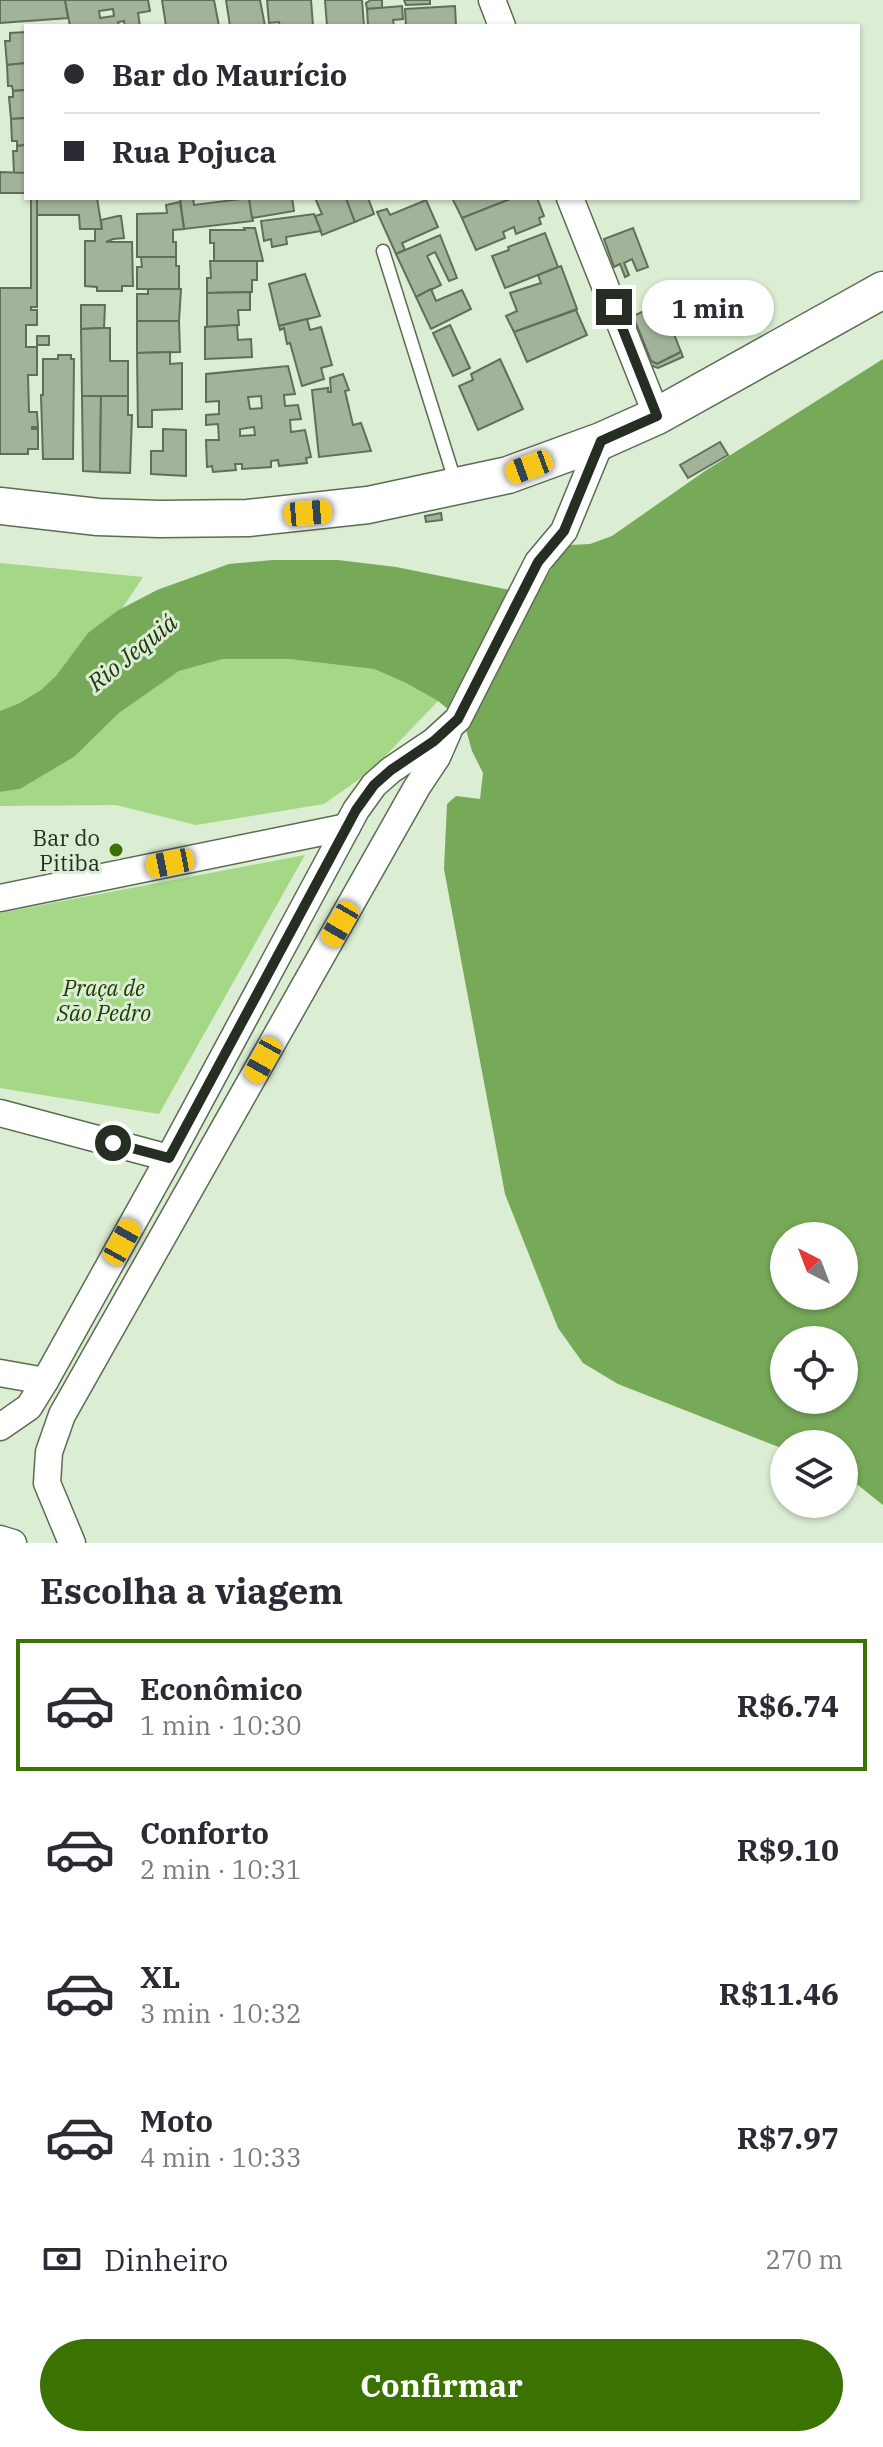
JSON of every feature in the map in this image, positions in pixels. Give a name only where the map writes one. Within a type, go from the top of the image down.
[{"type":"main road","points":[[0,506],[98,517],[248,518],[338,510],[508,475],[601,441],[657,416],[883,290]]},
{"type":"street","points":[[492,0],[501,24]]},
{"type":"street","points":[[571,200],[657,416]]},
{"type":"street","points":[[72,1543],[47,1483],[49,1452],[62,1415],[417,787],[437,757],[538,562],[564,531],[601,441]]},
{"type":"street","points":[[0,1427],[29,1407],[45,1381],[347,827],[374,785],[454,724]]},
{"type":"street","points":[[0,898],[347,827]]},
{"type":"street","points":[[0,1113],[169,1158]]},
{"type":"street","points":[[0,1373],[45,1381]]},
{"type":"street","points":[[0,1539],[13,1543]]},
{"type":"lane","points":[[383,251],[457,485]]},
{"type":"green space","points":[[0,563],[143,577],[100,642],[0,727]]},
{"type":"green space","points":[[223,659],[288,659],[374,669],[438,701],[371,771],[324,804],[196,825],[116,805],[0,806],[0,792],[20,789],[74,757],[119,713],[179,671]]},
{"type":"green space","name":"Praça de São Pedro","points":[[305,855],[159,1114],[0,1088],[0,913]]},
{"type":"water","name":"Rio Jequiá","points":[[883,359],[883,1505],[858,1485],[858,1430],[770,1430],[770,1444],[618,1384],[583,1363],[558,1328],[505,1194],[444,869],[447,804],[456,796],[480,799],[483,773],[472,751],[464,722],[438,701],[374,669],[288,659],[223,659],[179,671],[119,713],[74,757],[20,789],[0,792],[0,711],[41,690],[56,676],[88,633],[117,611],[157,590],[229,564],[338,560],[396,567],[535,595],[564,548],[590,544],[612,536],[705,471]]},
{"type":"building","points":[[0,0],[65,0],[68,18],[0,23]]},
{"type":"building","points":[[65,0],[148,0],[150,11],[138,13],[140,24],[70,24]],"holes":[[[113,9],[114,16],[100,18],[99,11]]]},
{"type":"building","points":[[162,0],[214,0],[219,24],[166,24]]},
{"type":"building","points":[[226,0],[260,0],[265,24],[230,24]]},
{"type":"building","points":[[267,0],[311,0],[313,24],[269,23]]},
{"type":"building","points":[[325,0],[362,0],[364,24],[327,24]]},
{"type":"building","points":[[382,0],[382,8],[367,9],[366,3]]},
{"type":"building","points":[[404,0],[430,0],[430,4],[406,5]]},
{"type":"building","points":[[402,6],[403,19],[393,20],[394,24],[368,24],[367,9]]},
{"type":"building","points":[[455,6],[456,24],[406,24],[405,9]]},
{"type":"building","points":[[24,32],[24,63],[7,65],[5,41],[10,41],[10,33]]},
{"type":"building","points":[[24,63],[24,90],[13,91],[12,86],[8,86],[7,65]]},
{"type":"building","points":[[24,90],[24,118],[11,119],[9,97],[13,97],[13,91]]},
{"type":"building","points":[[24,118],[24,145],[17,146],[17,141],[12,141],[11,119]]},
{"type":"building","points":[[24,145],[24,173],[14,173],[13,151],[17,151],[17,146]]},
{"type":"building","points":[[0,172],[24,173],[24,193],[0,193]]},
{"type":"building","points":[[31,200],[37,200],[37,307],[31,307],[31,310],[37,310],[37,325],[26,325],[26,347],[37,347],[37,375],[28,375],[29,412],[37,412],[38,427],[32,429],[38,429],[38,449],[28,449],[28,454],[0,454],[0,288],[31,288]]},
{"type":"building","points":[[37,200],[97,200],[102,229],[80,229],[79,215],[37,215]]},
{"type":"building","points":[[180,200],[193,200],[194,205],[249,200],[253,221],[184,229]]},
{"type":"building","points":[[249,200],[292,200],[294,211],[252,218]]},
{"type":"building","points":[[316,200],[347,200],[355,222],[322,235],[315,216],[322,214]]},
{"type":"building","points":[[347,200],[369,200],[374,214],[355,222]]},
{"type":"building","points":[[426,200],[438,227],[402,243],[405,250],[396,254],[377,212],[387,209],[390,215]]},
{"type":"building","points":[[453,200],[508,200],[462,218]]},
{"type":"building","points":[[508,200],[538,200],[544,216],[539,218],[541,224],[516,234],[514,227],[503,232],[505,238],[476,250],[462,218]]},
{"type":"building","points":[[180,202],[184,229],[173,230],[176,257],[137,257],[137,214],[167,213],[166,205]]},
{"type":"building","points":[[314,214],[321,231],[286,237],[287,244],[272,247],[271,239],[264,241],[261,221]]},
{"type":"building","points":[[121,216],[124,238],[106,242],[132,242],[133,286],[122,286],[122,291],[97,291],[97,287],[85,286],[85,241],[95,241],[95,229],[102,229],[101,220]]},
{"type":"building","points":[[255,228],[263,261],[214,261],[210,230]]},
{"type":"building","points":[[633,228],[648,267],[637,271],[632,259],[624,263],[629,275],[625,277],[620,264],[614,267],[604,239]]},
{"type":"building","points":[[545,233],[558,267],[505,288],[492,256]]},
{"type":"building","points":[[440,235],[457,278],[449,281],[435,252],[427,256],[441,285],[416,297],[396,254]]},
{"type":"building","points":[[141,257],[176,257],[179,289],[137,289],[137,267],[142,267]]},
{"type":"building","points":[[210,261],[257,261],[257,280],[252,280],[252,292],[207,293],[207,278],[211,278]]},
{"type":"building","points":[[561,266],[577,309],[514,332],[506,316],[517,311],[510,293],[541,283],[538,275]]},
{"type":"building","points":[[305,274],[320,316],[279,326],[269,284]]},
{"type":"building","points":[[148,289],[181,289],[179,321],[137,321],[137,294],[148,294]]},
{"type":"building","points":[[431,289],[436,301],[462,290],[471,309],[431,329],[416,297]]},
{"type":"building","points":[[250,292],[250,310],[238,310],[239,325],[207,327],[207,293]]},
{"type":"building","points":[[662,303],[681,352],[657,364],[651,361],[633,316]]},
{"type":"building","points":[[81,305],[105,305],[104,328],[81,329]]},
{"type":"building","points":[[576,310],[587,335],[527,362],[514,332]]},
{"type":"building","points":[[307,319],[310,330],[321,327],[332,365],[321,368],[324,379],[302,386],[290,343],[287,344],[284,328],[280,330],[279,326]]},
{"type":"building","points":[[137,321],[179,321],[180,352],[137,353]]},
{"type":"building","points":[[237,325],[238,340],[251,339],[252,357],[205,359],[205,327]]},
{"type":"building","points":[[450,325],[470,368],[453,376],[433,333]]},
{"type":"building","points":[[637,326],[651,361],[657,364],[681,352],[683,357],[658,368],[647,364],[633,327]]},
{"type":"building","points":[[110,328],[110,361],[128,361],[128,396],[82,396],[81,329]]},
{"type":"building","points":[[37,336],[49,336],[49,345],[37,345]]},
{"type":"building","points":[[170,352],[170,364],[182,363],[182,409],[152,410],[152,427],[138,427],[137,353]]},
{"type":"building","points":[[58,355],[71,355],[74,359],[73,459],[43,459],[43,359],[58,359]]},
{"type":"building","points":[[500,359],[523,409],[478,430],[459,386],[473,380],[471,374]]},
{"type":"building","points":[[288,366],[295,394],[284,395],[285,406],[298,405],[301,419],[290,420],[291,432],[305,430],[311,457],[306,458],[307,463],[279,466],[278,460],[271,461],[271,467],[242,469],[242,464],[235,464],[236,470],[213,472],[212,466],[207,467],[206,440],[219,440],[218,424],[206,425],[206,415],[219,414],[219,401],[206,402],[206,374]],"holes":[[[261,396],[262,408],[250,409],[248,397]],[[254,427],[255,435],[240,436],[240,429]]]},
{"type":"building","points":[[343,374],[349,390],[345,391],[353,425],[361,423],[371,451],[319,457],[312,390],[328,388],[331,392],[330,378]]},
{"type":"building","points":[[82,396],[101,396],[100,472],[83,471]]},
{"type":"building","points":[[101,396],[128,396],[128,415],[132,415],[130,473],[100,472]]},
{"type":"building","points":[[163,429],[186,430],[186,476],[151,474],[151,451],[163,451]]},
{"type":"building","points":[[720,442],[728,455],[688,478],[680,465]]},
{"type":"building","points":[[441,513],[442,520],[426,522],[425,516]]},
{"type":"place","name":"Bar do Pitiba","points":[[116,850]]},
{"type":"route","points":[[113,1143],[169,1158],[356,810],[374,785],[450,729],[458,719],[538,562],[564,531],[601,441],[657,416],[614,307]]}]
